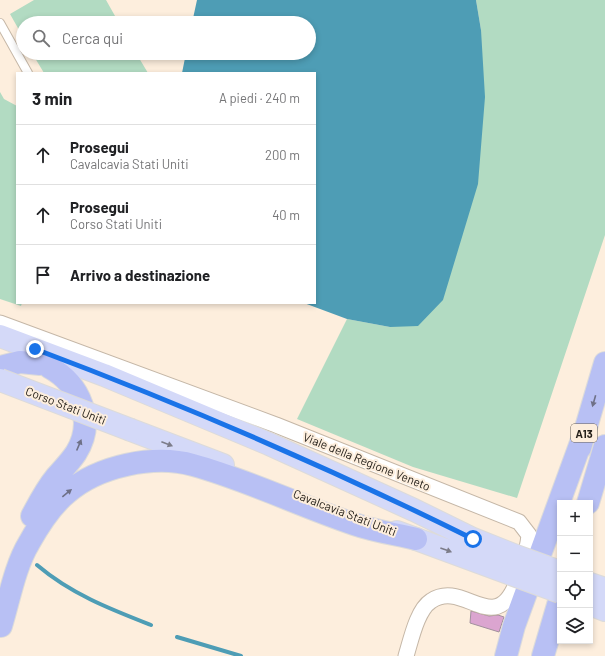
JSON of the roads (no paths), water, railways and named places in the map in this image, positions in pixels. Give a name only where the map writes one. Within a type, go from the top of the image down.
[{"type":"highway","points":[[0,367],[20,362],[45,366],[65,377],[76,390],[83,408],[84,428],[76,453],[44,494],[23,538],[11,570],[0,630]]},
{"type":"highway","name":"A13","points":[[565,500],[605,363]]},
{"type":"highway","name":"A13","points":[[506,656],[514,626],[584,434]]},
{"type":"highway","name":"A13","points":[[589,500],[605,446]]},
{"type":"highway","points":[[0,626],[28,544],[52,507],[67,492],[87,480],[128,464],[150,461],[172,461],[192,464],[245,482],[355,525],[416,539]]},
{"type":"highway","points":[[520,656],[557,527]]},
{"type":"highway","points":[[543,656],[557,608]]},
{"type":"main road","name":"Cavalcavia Stati Uniti","points":[[0,336],[104,375],[269,444],[414,510],[473,539],[557,590]]},
{"type":"main road","points":[[0,348],[410,519],[473,539]]},
{"type":"main road","name":"Corso Stati Uniti","points":[[0,380],[131,430]]},
{"type":"main road","name":"Cavalcavia Stati Uniti","points":[[131,430],[416,539],[514,565],[557,572]]},
{"type":"main road","points":[[593,588],[601,600]]},
{"type":"street","name":"Viale della Regione Veneto","points":[[0,323],[276,425],[520,522],[529,535],[529,546],[513,592],[504,605],[493,608],[441,596],[430,601],[418,619],[406,656]]},
{"type":"lane","points":[[0,22],[16,51]]},
{"type":"lane","points":[[21,60],[27,72]]},
{"type":"water","points":[[197,0],[476,0],[481,30],[485,97],[478,184],[443,300],[418,326],[390,327],[347,319],[307,304],[316,304],[316,72],[182,72],[185,60],[316,60],[316,16],[194,16]]},
{"type":"waterway","points":[[37,565],[77,593],[106,607],[151,625]]},
{"type":"waterway","points":[[177,637],[241,656]]}]
